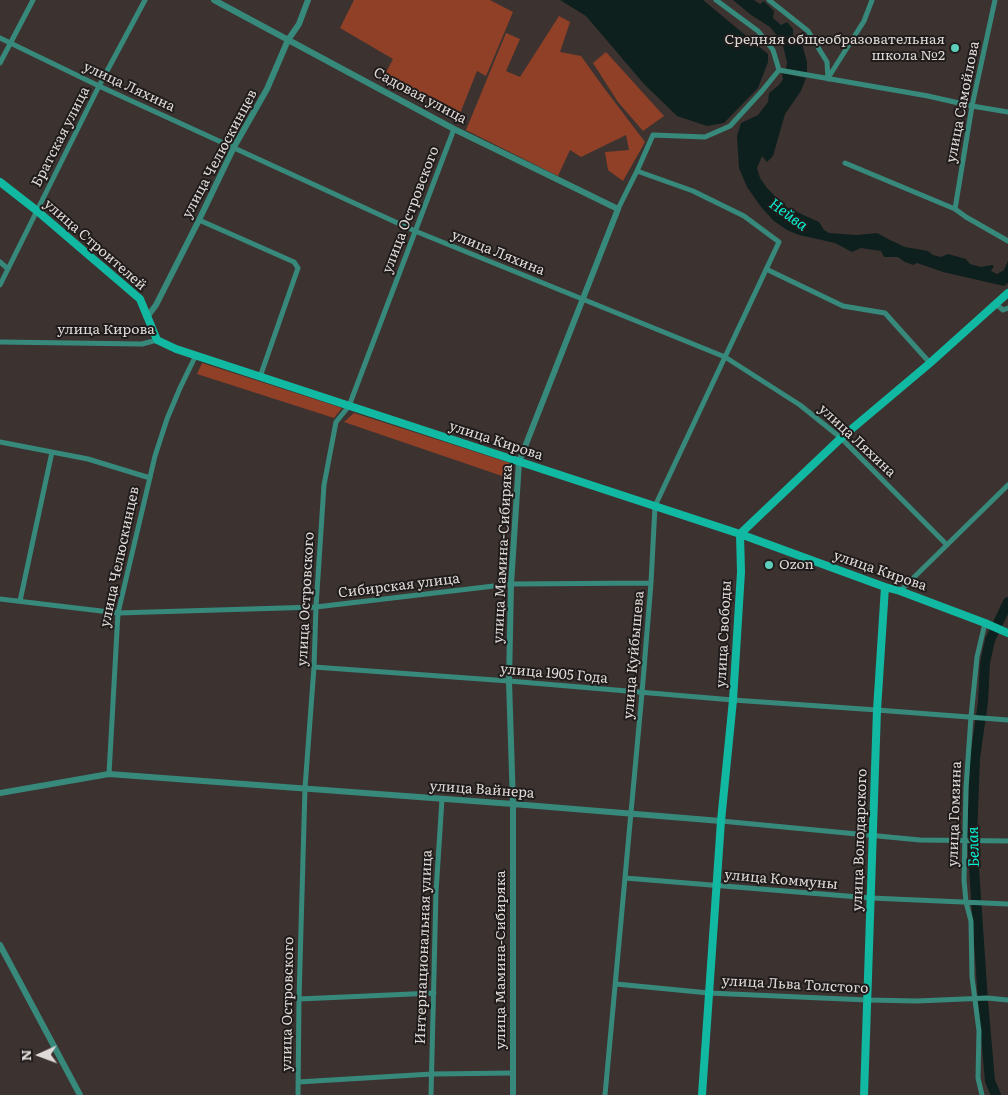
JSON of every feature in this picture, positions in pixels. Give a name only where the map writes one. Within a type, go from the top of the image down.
[{"type":"main road","name":"улица Строителей","points":[[0,182],[36,210],[140,299],[157,340]]},
{"type":"main road","points":[[740,534],[841,438],[930,363],[1008,293]]},
{"type":"main road","name":"улица Кирова","points":[[157,340],[176,349],[260,377],[740,534],[976,619],[1008,633]]},
{"type":"main road","name":"улица Свободы","points":[[702,1095],[721,821],[733,700],[741,572],[740,534]]},
{"type":"main road","name":"улица Володарского","points":[[864,1095],[877,710],[885,587]]},
{"type":"street","points":[[0,63],[33,0]]},
{"type":"street","name":"Братская улица","points":[[0,285],[36,210],[144,0]]},
{"type":"street","name":"Садовая улица","points":[[214,0],[454,129],[618,209]]},
{"type":"street","name":"улица Челюскинцев","points":[[148,317],[199,220],[234,147],[267,89],[288,40],[299,24],[308,0]]},
{"type":"street","points":[[716,0],[758,31],[773,50],[779,70],[1008,112]]},
{"type":"street","points":[[769,0],[808,31],[827,62],[828,79]]},
{"type":"street","points":[[828,79],[864,21],[872,0]]},
{"type":"street","name":"улица Самойлова","points":[[955,208],[972,106],[995,0]]},
{"type":"street","name":"улица Ляхина","points":[[0,38],[99,86],[415,231],[725,358],[800,405],[841,438],[947,545]]},
{"type":"street","name":"улица Мамина-Сибиряка","points":[[513,1095],[513,804],[509,681],[511,584],[519,462],[618,209],[652,135],[705,137],[730,126],[779,70]]},
{"type":"street","name":"улица Островского","points":[[298,1095],[305,788],[324,485],[336,422],[349,406],[454,129]]},
{"type":"street","points":[[845,163],[955,208],[966,217],[1008,241]]},
{"type":"street","name":"улица Куйбышева","points":[[605,1095],[642,693],[655,506],[778,242],[744,216],[693,191],[637,171]]},
{"type":"street","points":[[199,220],[294,262],[298,268],[260,377]]},
{"type":"street","points":[[0,262],[8,269]]},
{"type":"street","points":[[766,269],[843,306],[885,313],[930,363]]},
{"type":"street","points":[[999,301],[1004,310],[1008,308]]},
{"type":"street","name":"улица Кирова","points":[[0,342],[142,344],[157,340]]},
{"type":"street","name":"улица Челюскинцев","points":[[109,774],[118,613],[155,456],[167,420],[196,355]]},
{"type":"street","points":[[0,442],[88,459],[150,478]]},
{"type":"street","points":[[20,602],[52,452]]},
{"type":"street","points":[[900,591],[1008,485]]},
{"type":"street","name":"Сибирская улица","points":[[0,599],[118,613],[316,607],[511,584],[651,583]]},
{"type":"street","name":"улица Гомзина","points":[[982,1095],[978,1078],[979,1031],[972,977],[971,922],[966,902],[964,880],[964,840],[971,717],[977,657],[985,623]]},
{"type":"street","name":"улица 1905 Года","points":[[314,667],[1008,720]]},
{"type":"street","name":"улица Вайнера","points":[[0,793],[109,774],[513,804],[920,840],[1008,841]]},
{"type":"street","name":"Интернациональная улица","points":[[431,1095],[436,892],[442,799]]},
{"type":"street","name":"улица Коммуны","points":[[625,878],[871,898],[1008,904]]},
{"type":"street","points":[[0,945],[80,1095]]},
{"type":"street","name":"улица Льва Толстого","points":[[616,984],[710,993],[867,1000],[917,1001],[974,998],[1008,1000]]},
{"type":"street","points":[[299,999],[434,993]]},
{"type":"street","points":[[298,1082],[432,1074],[513,1073]]},
{"type":"shaded area","points":[[354,0],[490,0],[513,12],[486,76],[477,71],[459,116],[384,76],[393,59],[340,28]]},
{"type":"shaded area","points":[[559,16],[570,22],[560,52],[581,56],[645,142],[623,181],[608,170],[605,152],[629,150],[626,135],[581,157],[570,150],[558,176],[466,130],[506,33],[520,39],[506,71],[520,77]]},
{"type":"shaded area","points":[[606,52],[664,116],[643,131],[618,102],[593,63]]},
{"type":"shaded area","points":[[202,363],[342,408],[334,418],[197,374]]},
{"type":"shaded area","points":[[354,413],[513,464],[505,477],[344,422]]},
{"type":"water","points":[[560,0],[703,0],[768,54],[768,62],[758,88],[724,123],[707,126],[677,116],[644,84],[586,16]]},
{"type":"water","points":[[733,0],[754,0],[760,4],[764,1],[774,11],[773,18],[781,25],[787,22],[793,29],[793,35],[801,40],[807,62],[807,73],[786,69],[787,62],[782,42],[770,27],[751,15]]},
{"type":"water","name":"Нейва","points":[[782,73],[806,78],[801,91],[785,114],[773,156],[767,162],[762,156],[757,168],[760,178],[776,197],[788,208],[819,222],[824,230],[829,233],[857,235],[877,233],[905,247],[928,251],[933,255],[941,257],[948,254],[966,259],[970,264],[981,267],[992,265],[994,266],[991,271],[997,274],[1004,270],[1008,261],[1008,283],[1004,286],[943,272],[917,263],[913,265],[898,257],[884,257],[881,251],[861,248],[852,252],[835,243],[799,235],[787,230],[774,221],[747,187],[739,168],[737,136],[741,123],[758,115],[768,102],[769,93],[783,79]]},
{"type":"waterway","name":"Белая","points":[[996,1095],[990,1081],[972,838],[975,758],[983,702],[985,663],[990,640],[1008,602]]},
{"type":"place","name":"Средняя общеобразовательная школа №2","points":[[955,48]]},
{"type":"place","name":"Ozon","points":[[769,565]]}]
